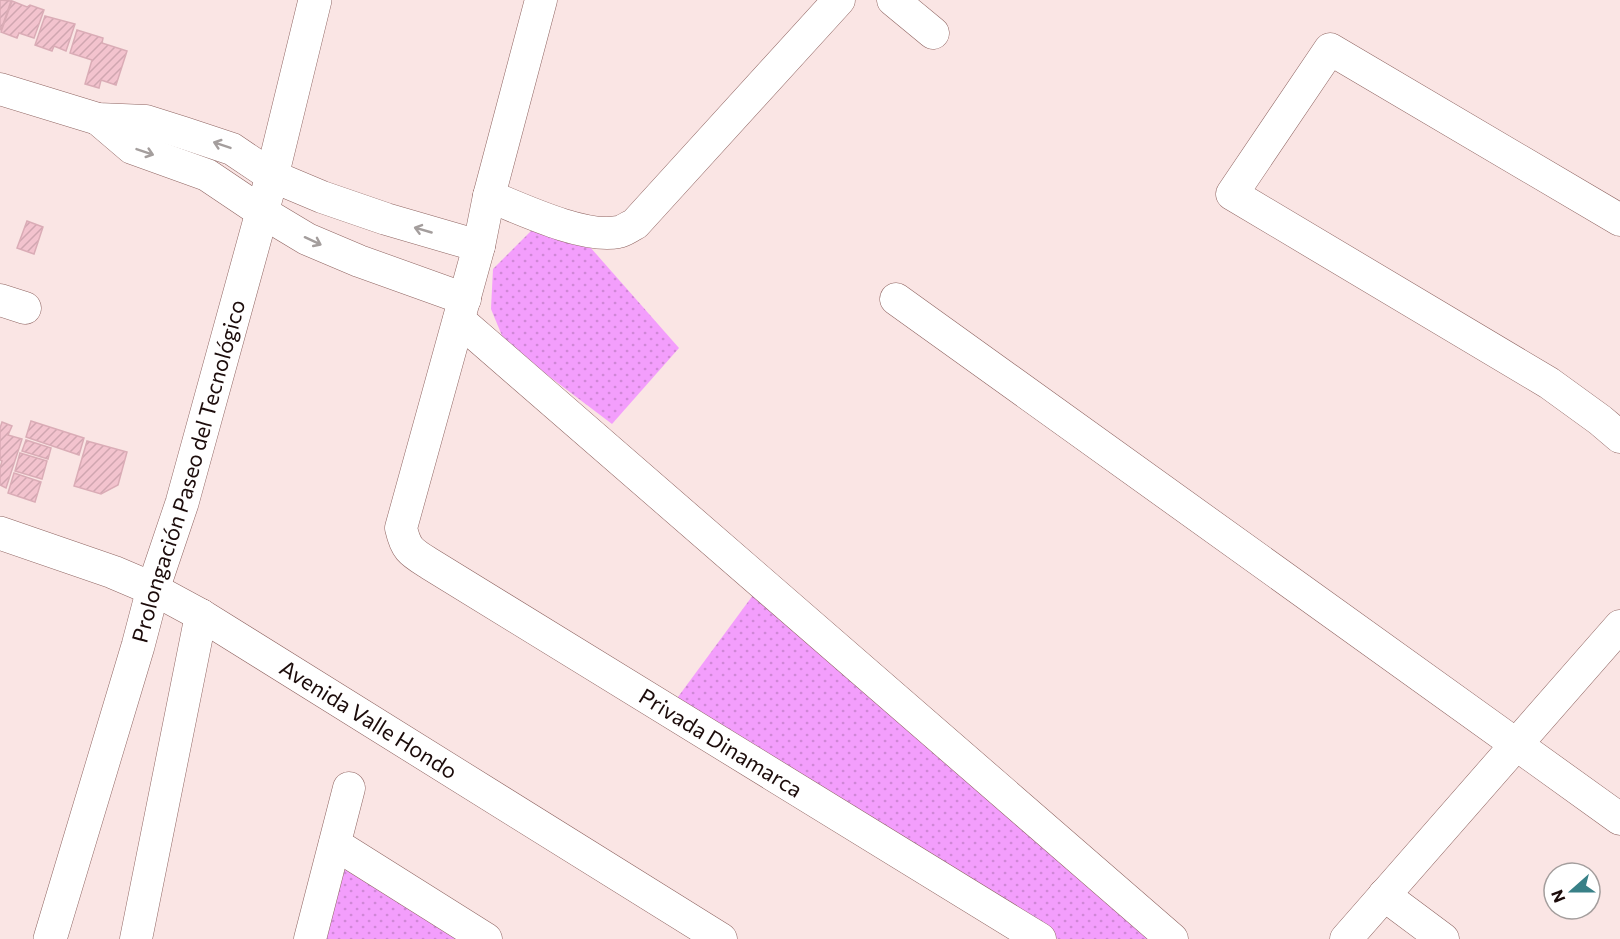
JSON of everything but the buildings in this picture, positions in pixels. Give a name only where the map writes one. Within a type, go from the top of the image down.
[{"type":"street","name":"Prolongación Paseo del Tecnológico","points":[[50,939],[153,589],[182,503],[272,176],[315,0]]},
{"type":"street","points":[[462,310],[489,196],[541,0]]},
{"type":"street","points":[[489,196],[540,217],[583,230],[619,232],[635,224],[839,0]]},
{"type":"street","points":[[893,0],[933,33]]},
{"type":"street","points":[[1620,220],[1330,49],[1232,194],[1549,384],[1620,437]]},
{"type":"street","points":[[0,88],[98,119],[146,121],[184,133],[232,149],[272,176],[322,197],[386,219],[479,246]]},
{"type":"street","points":[[98,119],[132,148],[207,175],[262,212],[307,238],[462,310],[1172,939]]},
{"type":"street","points":[[896,299],[1620,819]]},
{"type":"street","name":"Privada Dinamarca","points":[[462,310],[400,528],[405,544],[414,554],[1040,939]]},
{"type":"street","name":"Avenida Valle Hondo","points":[[0,533],[113,572],[153,589],[201,615],[721,939]]},
{"type":"street","points":[[136,939],[201,615]]},
{"type":"street","points":[[1346,939],[1620,627]]},
{"type":"street","points":[[310,939],[349,788]]},
{"type":"street","points":[[335,844],[486,939]]},
{"type":"street","points":[[1384,895],[1443,939]]},
{"type":"shaded area","points":[[532,230],[590,247],[679,348],[612,424],[505,343],[491,309],[493,269]]},
{"type":"shaded area","points":[[759,587],[1153,939],[1058,939],[675,701]]},
{"type":"shaded area","points":[[340,855],[472,939],[320,939]]}]
